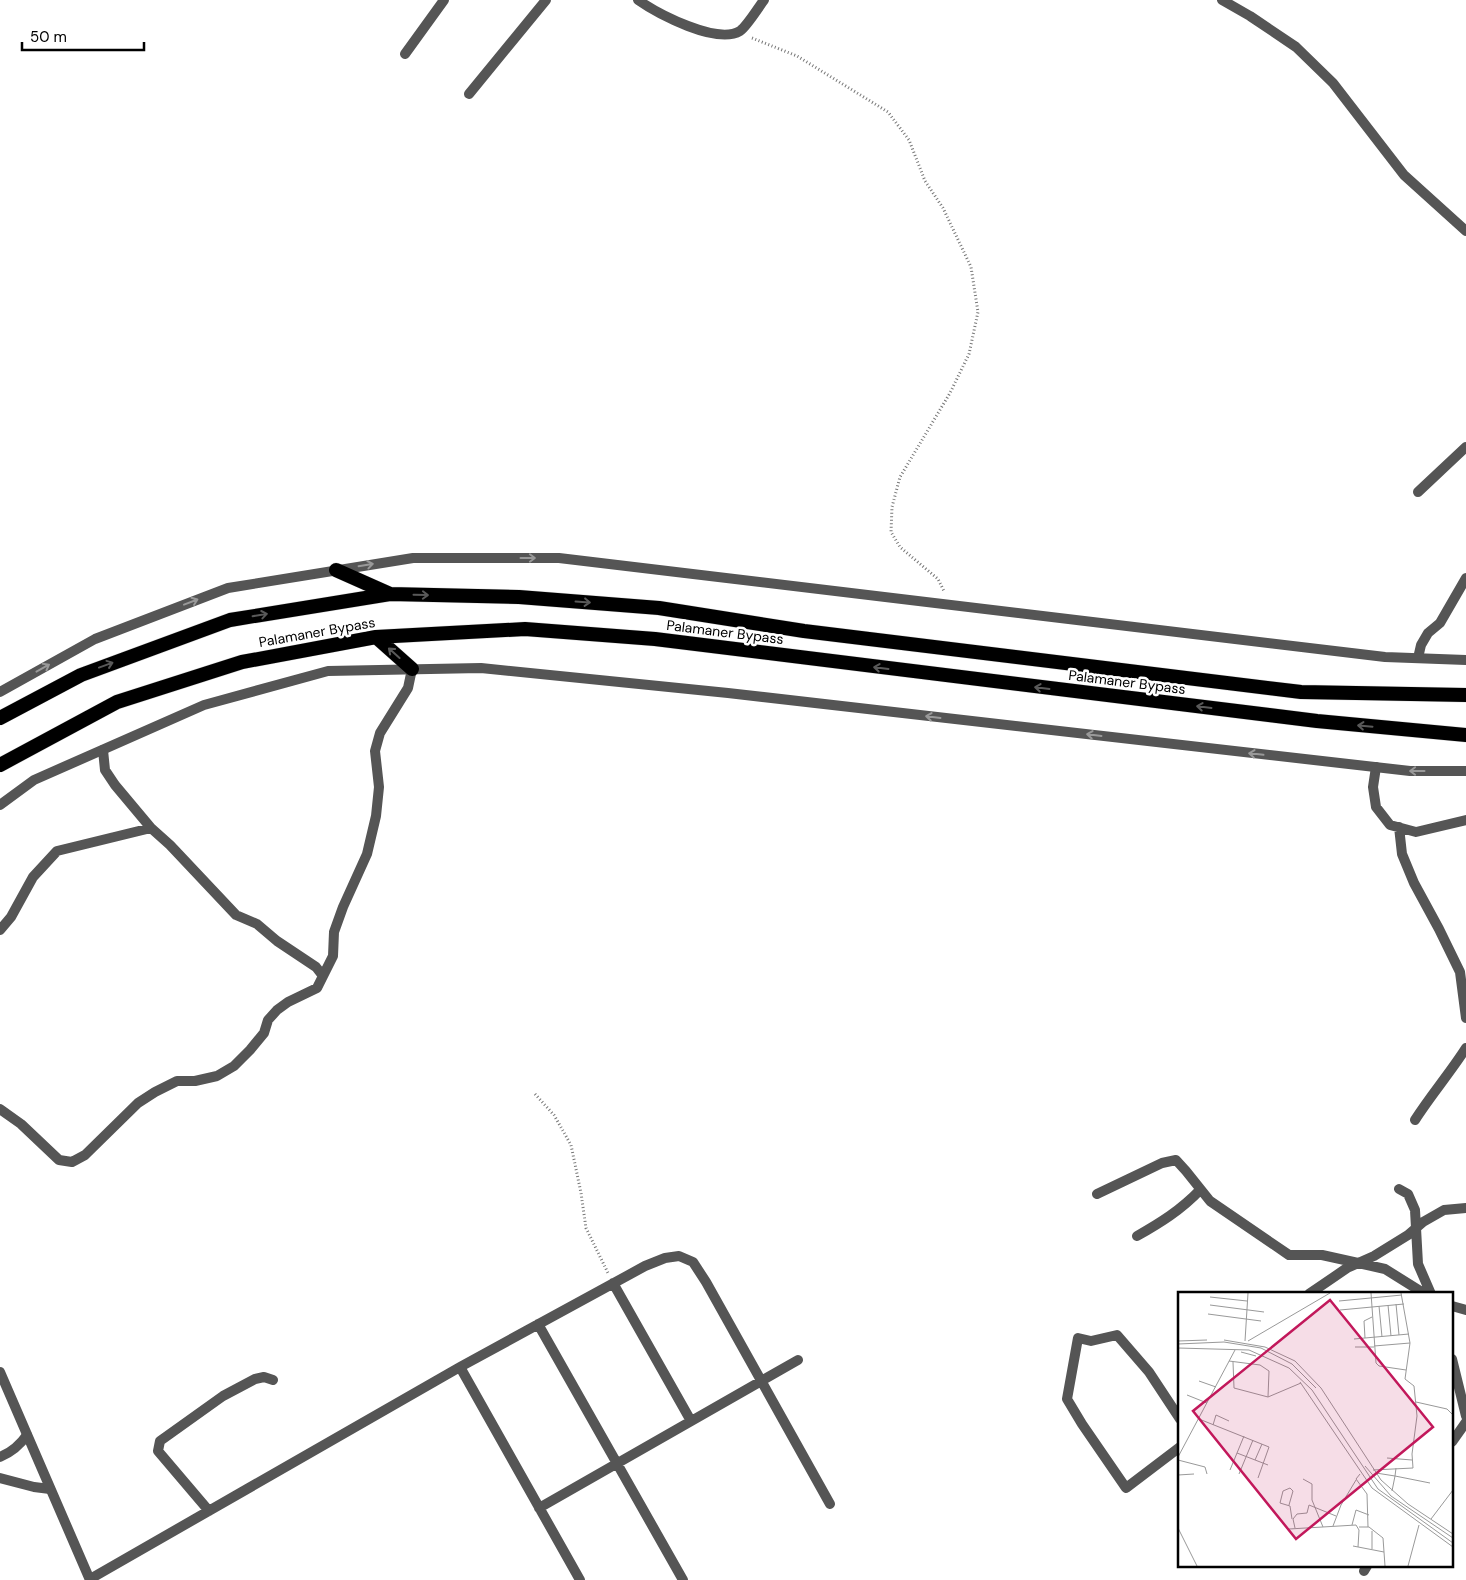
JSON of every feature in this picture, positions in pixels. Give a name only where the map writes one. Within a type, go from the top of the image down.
[{"type":"highway","points":[[336,570],[390,594]]},
{"type":"highway","name":"Palamaner Bypass","points":[[0,718],[81,675],[230,620],[390,594],[519,597],[659,608],[804,631],[1301,692],[1466,695]]},
{"type":"highway","name":"Palamaner Bypass","points":[[0,765],[117,702],[242,662],[376,636],[525,629],[655,639],[1317,721],[1466,735]]},
{"type":"highway","points":[[376,636],[412,670]]},
{"type":"street","points":[[405,54],[444,0]]},
{"type":"street","points":[[469,94],[546,0]]},
{"type":"street","points":[[638,0],[650,8],[696,30],[725,34],[740,31],[764,0]]},
{"type":"street","points":[[1222,0],[1250,16],[1296,47],[1333,83],[1404,174],[1466,231]]},
{"type":"street","points":[[1418,492],[1466,447]]},
{"type":"street","points":[[0,692],[95,639],[228,588],[413,558],[559,558],[1385,657],[1462,660],[1466,652]]},
{"type":"street","points":[[1418,658],[1421,645],[1428,634],[1440,623],[1466,578]]},
{"type":"street","points":[[0,805],[34,780],[204,705],[328,671],[481,668],[728,693],[1410,771],[1466,771]]},
{"type":"street","points":[[0,1110],[21,1124],[59,1160],[72,1162],[85,1155],[138,1103],[155,1092],[176,1081],[195,1081],[217,1076],[234,1066],[264,1033],[268,1020],[277,1010],[288,1002],[317,988],[334,956],[334,932],[343,906],[367,854],[376,816],[380,787],[376,751],[380,733],[408,688],[412,670]]},
{"type":"street","points":[[103,750],[105,770],[114,784],[151,828],[170,845],[236,915],[257,924],[277,941],[316,967],[323,976]]},
{"type":"street","points":[[1376,767],[1373,787],[1376,807],[1390,825],[1416,832],[1466,820]]},
{"type":"street","points":[[0,930],[11,917],[33,877],[57,851],[151,828]]},
{"type":"street","points":[[1399,828],[1402,854],[1414,883],[1460,972],[1466,1018]]},
{"type":"street","points":[[1416,1120],[1431,1095],[1445,1079],[1466,1048]]},
{"type":"street","points":[[1096,1194],[1162,1163],[1176,1160],[1210,1201],[1289,1255],[1322,1255],[1385,1269],[1422,1292]]},
{"type":"street","points":[[1398,1189],[1408,1194],[1415,1210],[1418,1264],[1430,1292]]},
{"type":"street","points":[[1137,1236],[1172,1215],[1188,1203],[1200,1190]]},
{"type":"street","points":[[1312,1292],[1346,1268],[1374,1256],[1423,1222],[1444,1210],[1466,1208]]},
{"type":"street","points":[[0,1372],[90,1579],[538,1324],[645,1266],[665,1258],[679,1256],[693,1262],[830,1504]]},
{"type":"street","points":[[613,1283],[691,1421]]},
{"type":"street","points":[[538,1324],[683,1580]]},
{"type":"street","points":[[1178,1416],[1149,1372],[1117,1335],[1091,1341],[1078,1338],[1067,1399],[1126,1488],[1178,1449]]},
{"type":"street","points":[[539,1508],[798,1360]]},
{"type":"street","points":[[460,1367],[580,1580]]},
{"type":"street","points":[[1454,1367],[1466,1416]]},
{"type":"street","points":[[210,1510],[158,1451],[160,1441],[223,1396],[264,1376],[272,1380]]},
{"type":"street","points":[[1454,1439],[1466,1422]]},
{"type":"street","points":[[0,1457],[8,1454],[20,1445],[27,1435]]},
{"type":"street","points":[[0,1478],[50,1489]]},
{"type":"path","points":[[740,31],[756,41],[797,56],[888,112],[909,140],[925,182],[943,208],[971,267],[978,312],[969,354],[945,401],[900,477],[892,507],[891,532],[900,547],[938,579],[945,594],[944,604]]},
{"type":"path","points":[[535,1094],[554,1115],[571,1145],[586,1228],[613,1283]]}]
